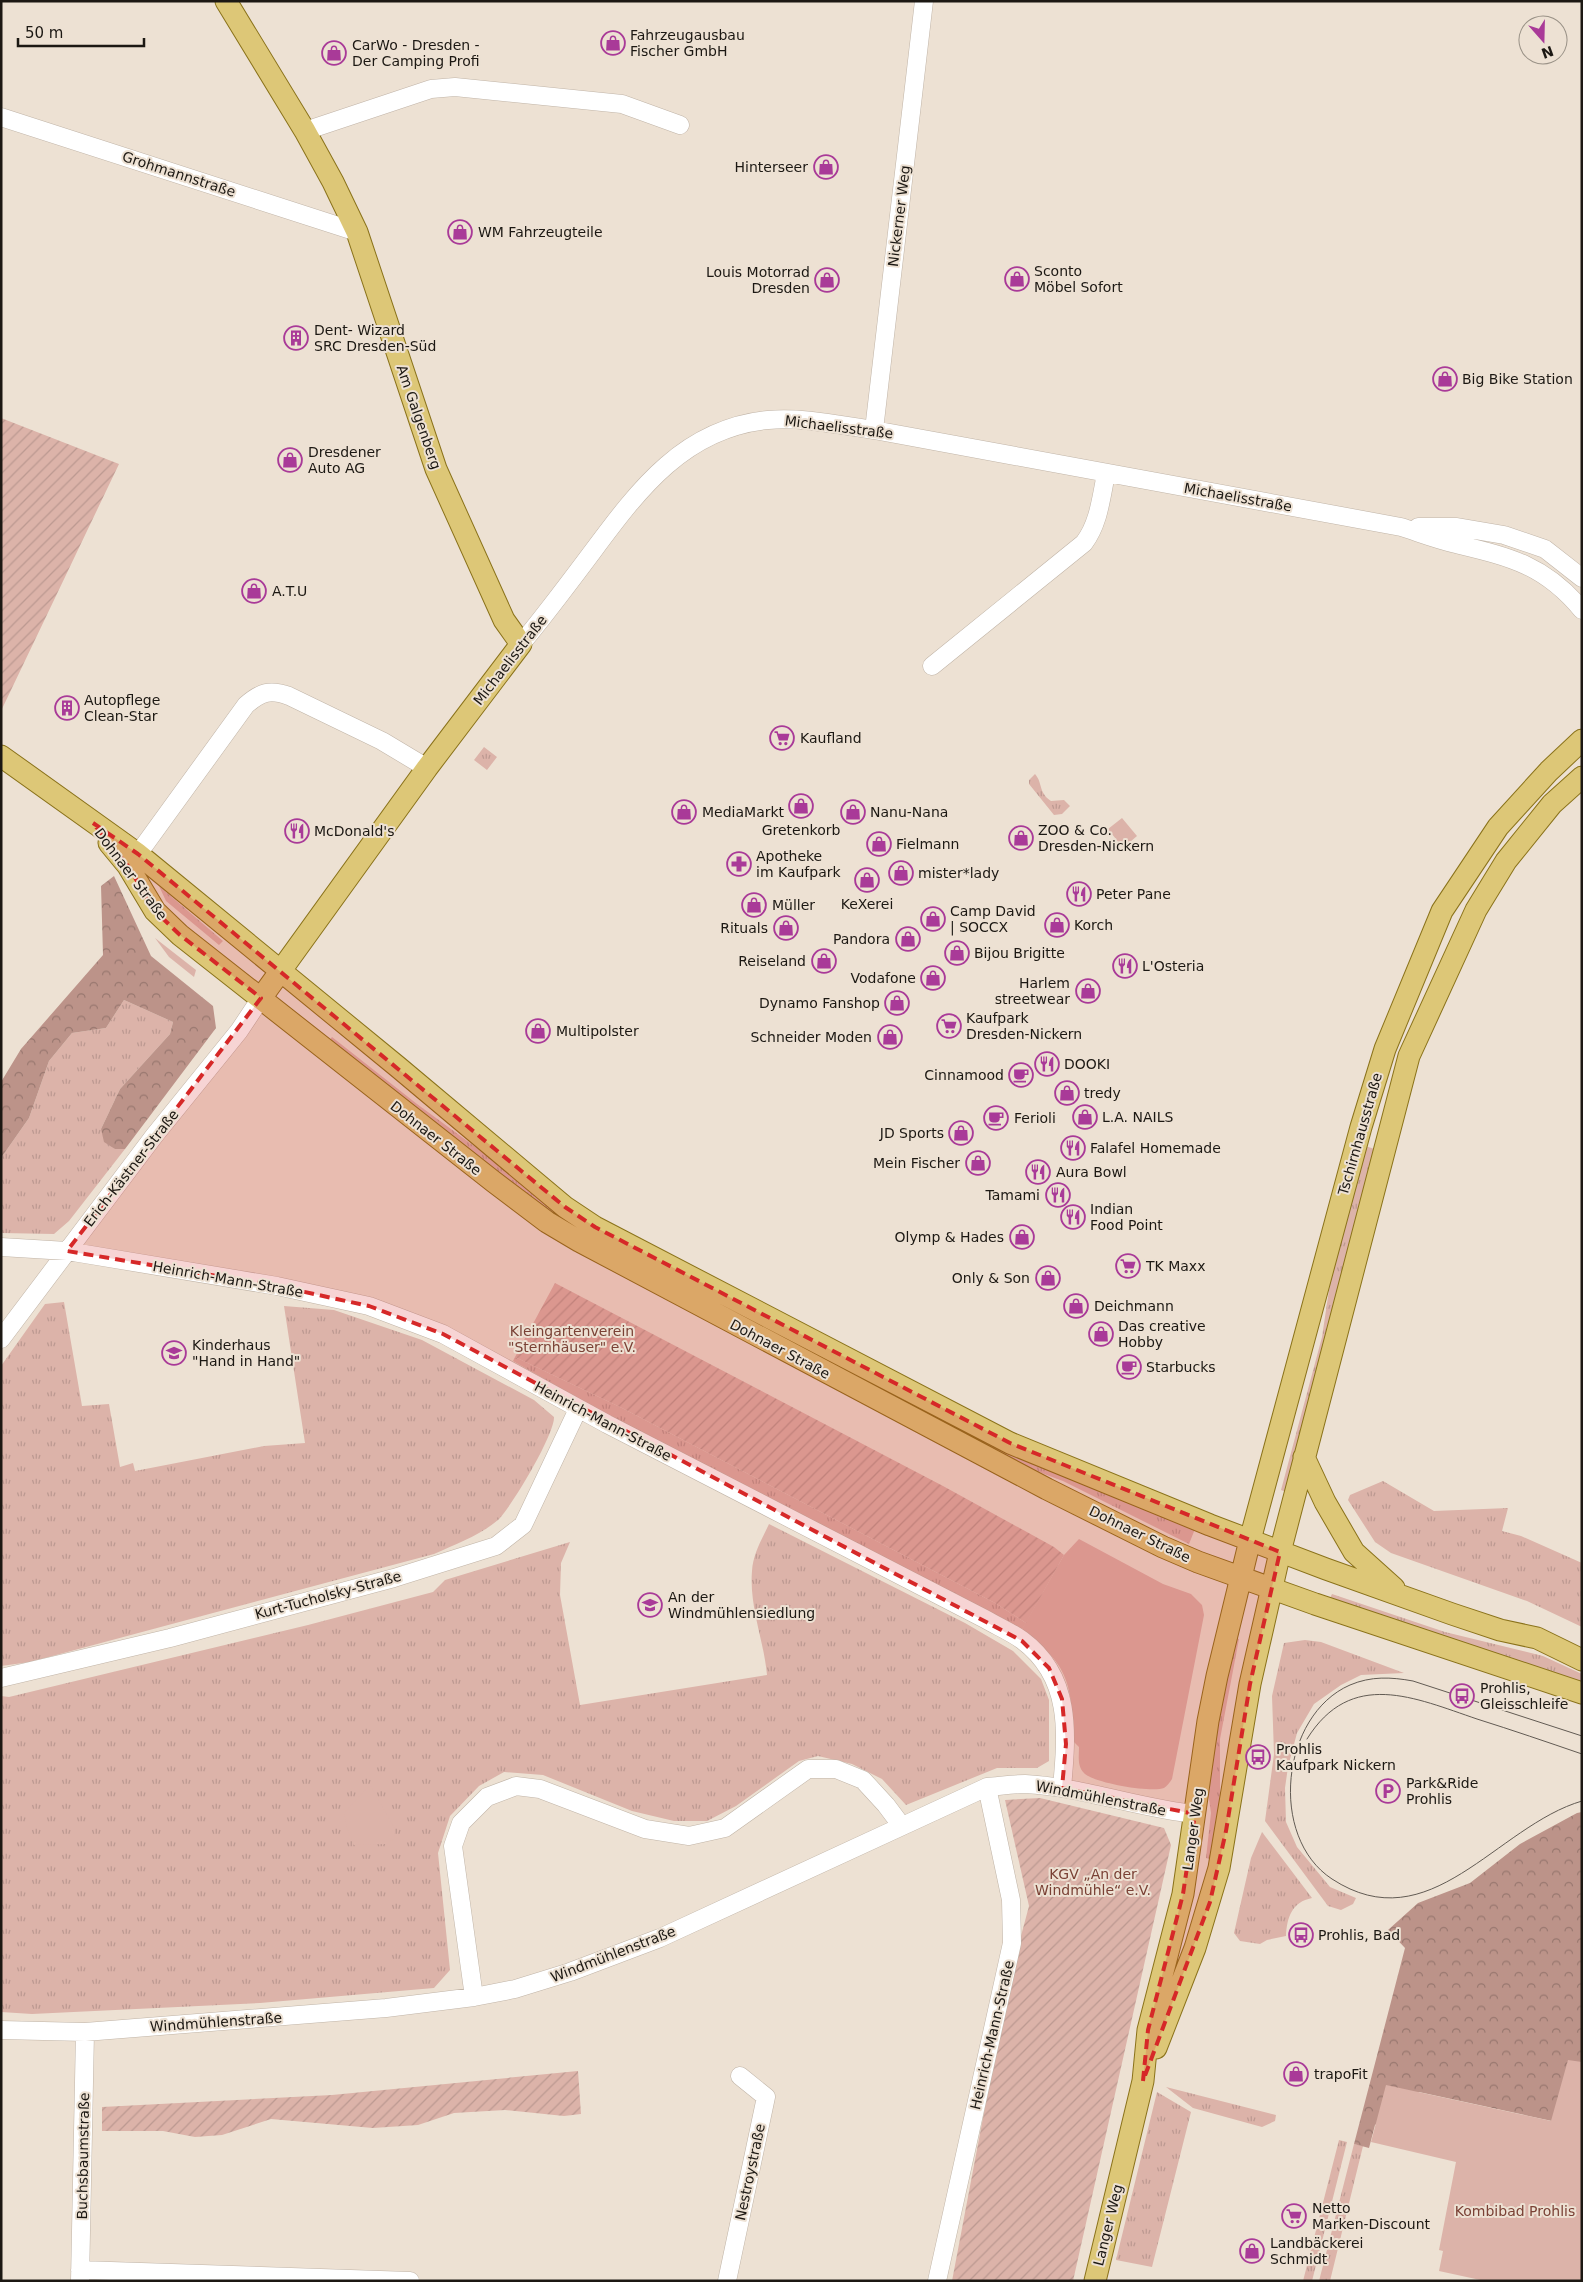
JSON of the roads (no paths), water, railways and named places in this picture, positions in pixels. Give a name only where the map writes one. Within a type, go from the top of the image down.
[{"type":"main road","name":"Am Galgenberg","points":[[226,1],[333,182],[356,232],[436,469],[504,620],[521,644]]},
{"type":"main road","name":"Michaelisstraße","points":[[261,998],[427,768],[521,644]]},
{"type":"main road","name":"Tschirnhausstraße","points":[[1240,1577],[1361,1127],[1385,1049],[1442,911],[1498,827],[1548,771],[1582,740]]},
{"type":"main road","name":"Dohnaer Straße","points":[[1,756],[92,823],[138,854],[566,1207],[595,1227],[1010,1443],[1280,1552],[1500,1630],[1537,1638],[1582,1660]]},
{"type":"main road","name":"Tschirnhausstraße","points":[[1272,1589],[1304,1457],[1409,1056],[1476,910],[1506,861],[1552,804],[1582,777]]},
{"type":"main road","name":"Dohnaer Straße","points":[[92,823],[128,866],[155,911],[180,935],[487,1177],[547,1222],[579,1241],[1047,1489],[1163,1547],[1272,1589],[1582,1693]]},
{"type":"main road","points":[[1304,1457],[1325,1502],[1354,1552],[1402,1595]]},
{"type":"main road","name":"Langer Weg","points":[[1095,2281],[1143,2081],[1148,2030],[1183,1894],[1210,1712],[1240,1577]]},
{"type":"main road","name":"Langer Weg","points":[[1143,2081],[1196,1948],[1210,1902],[1226,1831],[1250,1684],[1272,1589]]},
{"type":"street","name":"Nickerner Weg","points":[[874,430],[924,1]]},
{"type":"street","points":[[304,131],[431,88],[455,87],[622,104],[680,125]]},
{"type":"street","name":"Grohmannstraße","points":[[1,117],[356,232]]},
{"type":"street","name":"Michaelisstraße","points":[[521,644],[630,502],[654,475],[685,450],[709,436],[739,425],[769,420],[799,420],[874,430],[1401,527],[1455,544],[1496,553],[1534,568],[1561,588],[1582,610]]},
{"type":"street","points":[[932,666],[1084,543],[1093,531],[1106,474]]},
{"type":"street","name":"Michaelisstraße","points":[[1401,527],[1458,527],[1504,535],[1546,549],[1582,578]]},
{"type":"street","points":[[138,854],[246,705],[265,693],[277,692],[289,696],[382,741],[427,768]]},
{"type":"street","name":"Erich-Kästner-Straße","points":[[1,1339],[154,1136],[238,1031],[261,998]]},
{"type":"street","name":"Heinrich-Mann-Straße","points":[[1,1246],[67,1251],[277,1286],[369,1306],[443,1334],[578,1408],[985,1619],[1022,1641],[1049,1668],[1062,1699],[1066,1744],[1062,1788]]},
{"type":"street","name":"Kurt-Tucholsky-Straße","points":[[1,1678],[170,1638],[394,1578],[496,1546],[523,1525],[578,1408]]},
{"type":"street","points":[[474,1997],[453,1846],[461,1822],[487,1797],[516,1786],[540,1789],[645,1828],[689,1836],[725,1828],[808,1769],[836,1769],[864,1780],[901,1825]]},
{"type":"street","name":"Windmühlenstraße","points":[[1,2030],[85,2032],[386,2008],[474,1997],[515,1989],[570,1972],[660,1938],[901,1825],[987,1787],[1024,1784],[1062,1788],[1152,1808],[1195,1814]]},
{"type":"street","name":"Heinrich-Mann-Straße","points":[[937,2281],[1012,1943],[1011,1900],[987,1787]]},
{"type":"street","name":"Buchsbaumstraße","points":[[80,2276],[85,2032]]},
{"type":"street","name":"Nestroystraße","points":[[727,2281],[766,2096],[740,2076]]},
{"type":"street","points":[[80,2276],[410,2281]]},
{"type":"tram line","points":[[1582,1736],[1413,1681],[1389,1678],[1366,1680],[1350,1685],[1327,1700],[1309,1722],[1297,1748],[1291,1778],[1291,1807],[1298,1835],[1312,1860],[1332,1879],[1367,1895],[1400,1897],[1431,1889],[1462,1873],[1551,1814],[1582,1801]]},
{"type":"tram line","points":[[1307,1739],[1324,1717],[1343,1703],[1364,1696],[1385,1695],[1408,1697],[1430,1703],[1582,1754]]},
{"type":"place","name":"Fahrzeugausbau Fischer GmbH","points":[[613,43]]},
{"type":"place","name":"CarWo - Dresden - Der Camping Profi","points":[[334,53]]},
{"type":"place","name":"Hinterseer","points":[[826,167]]},
{"type":"place","name":"WM Fahrzeugteile","points":[[460,232]]},
{"type":"place","name":"Sconto Möbel Sofort","points":[[1017,279]]},
{"type":"place","name":"Louis Motorrad Dresden","points":[[827,280]]},
{"type":"place","name":"Dent- Wizard SRC Dresden-Süd","points":[[296,338]]},
{"type":"place","name":"Big Bike Station","points":[[1445,379]]},
{"type":"place","name":"Dresdener Auto AG","points":[[290,460]]},
{"type":"place","name":"A.T.U","points":[[254,591]]},
{"type":"place","name":"Autopflege Clean-Star","points":[[67,708]]},
{"type":"place","name":"Kaufland","points":[[782,738]]},
{"type":"place","name":"Gretenkorb","points":[[801,806]]},
{"type":"place","name":"MediaMarkt","points":[[684,812]]},
{"type":"place","name":"Nanu-Nana","points":[[853,812]]},
{"type":"place","name":"McDonald's","points":[[297,831]]},
{"type":"place","name":"ZOO & Co. Dresden-Nickern","points":[[1021,838]]},
{"type":"place","name":"Fielmann","points":[[879,844]]},
{"type":"place","name":"Apotheke im Kaufpark","points":[[739,864]]},
{"type":"place","name":"mister*lady","points":[[901,873]]},
{"type":"place","name":"KeXerei","points":[[867,880]]},
{"type":"place","name":"Peter Pane","points":[[1079,894]]},
{"type":"place","name":"Müller","points":[[754,905]]},
{"type":"place","name":"Camp David | SOCCX","points":[[933,919]]},
{"type":"place","name":"Korch","points":[[1057,925]]},
{"type":"place","name":"Rituals","points":[[786,928]]},
{"type":"place","name":"Pandora","points":[[908,939]]},
{"type":"place","name":"Bijou Brigitte","points":[[957,953]]},
{"type":"place","name":"Reiseland","points":[[824,961]]},
{"type":"place","name":"L'Osteria","points":[[1125,966]]},
{"type":"place","name":"Vodafone","points":[[933,978]]},
{"type":"place","name":"Harlem streetwear","points":[[1088,991]]},
{"type":"place","name":"Dynamo Fanshop","points":[[897,1003]]},
{"type":"place","name":"Kaufpark Dresden-Nickern","points":[[949,1026]]},
{"type":"place","name":"Multipolster","points":[[538,1031]]},
{"type":"place","name":"Schneider Moden","points":[[890,1037]]},
{"type":"place","name":"DOOKI","points":[[1047,1064]]},
{"type":"place","name":"Cinnamood","points":[[1021,1075]]},
{"type":"place","name":"tredy","points":[[1067,1093]]},
{"type":"place","name":"L.A. NAILS","points":[[1085,1117]]},
{"type":"place","name":"Ferioli","points":[[996,1118]]},
{"type":"place","name":"JD Sports","points":[[961,1133]]},
{"type":"place","name":"Falafel Homemade","points":[[1073,1148]]},
{"type":"place","name":"Mein Fischer","points":[[978,1163]]},
{"type":"place","name":"Aura Bowl","points":[[1038,1172]]},
{"type":"place","name":"Tamami","points":[[1058,1195]]},
{"type":"place","name":"Indian Food Point","points":[[1073,1217]]},
{"type":"place","name":"Olymp & Hades","points":[[1022,1237]]},
{"type":"place","name":"TK Maxx","points":[[1128,1266]]},
{"type":"place","name":"Only & Son","points":[[1048,1278]]},
{"type":"place","name":"Deichmann","points":[[1076,1306]]},
{"type":"place","name":"Das creative Hobby","points":[[1101,1334]]},
{"type":"place","name":"Kinderhaus \"Hand in Hand\"","points":[[174,1353]]},
{"type":"place","name":"Starbucks","points":[[1129,1367]]},
{"type":"place","name":"An der Windmühlensiedlung","points":[[650,1605]]},
{"type":"place","name":"Prohlis, Gleisschleife","points":[[1462,1696]]},
{"type":"place","name":"Prohlis Kaufpark Nickern","points":[[1258,1757]]},
{"type":"place","name":"Park&Ride Prohlis","points":[[1388,1791]]},
{"type":"place","name":"Prohlis, Bad","points":[[1301,1935]]},
{"type":"place","name":"trapoFit","points":[[1296,2074]]},
{"type":"place","name":"Netto Marken-Discount","points":[[1294,2216]]},
{"type":"place","name":"Landbäckerei Schmidt","points":[[1252,2251]]},
{"type":"park label","name":"Kleingartenverein \"Sternhäuser\" e.V.","points":[[572,1339]]},
{"type":"park label","name":"KGV „An der Windmühle“ e.V.","points":[[1093,1882]]},
{"type":"park label","name":"Kombibad Prohlis","points":[[1515,2211]]}]
